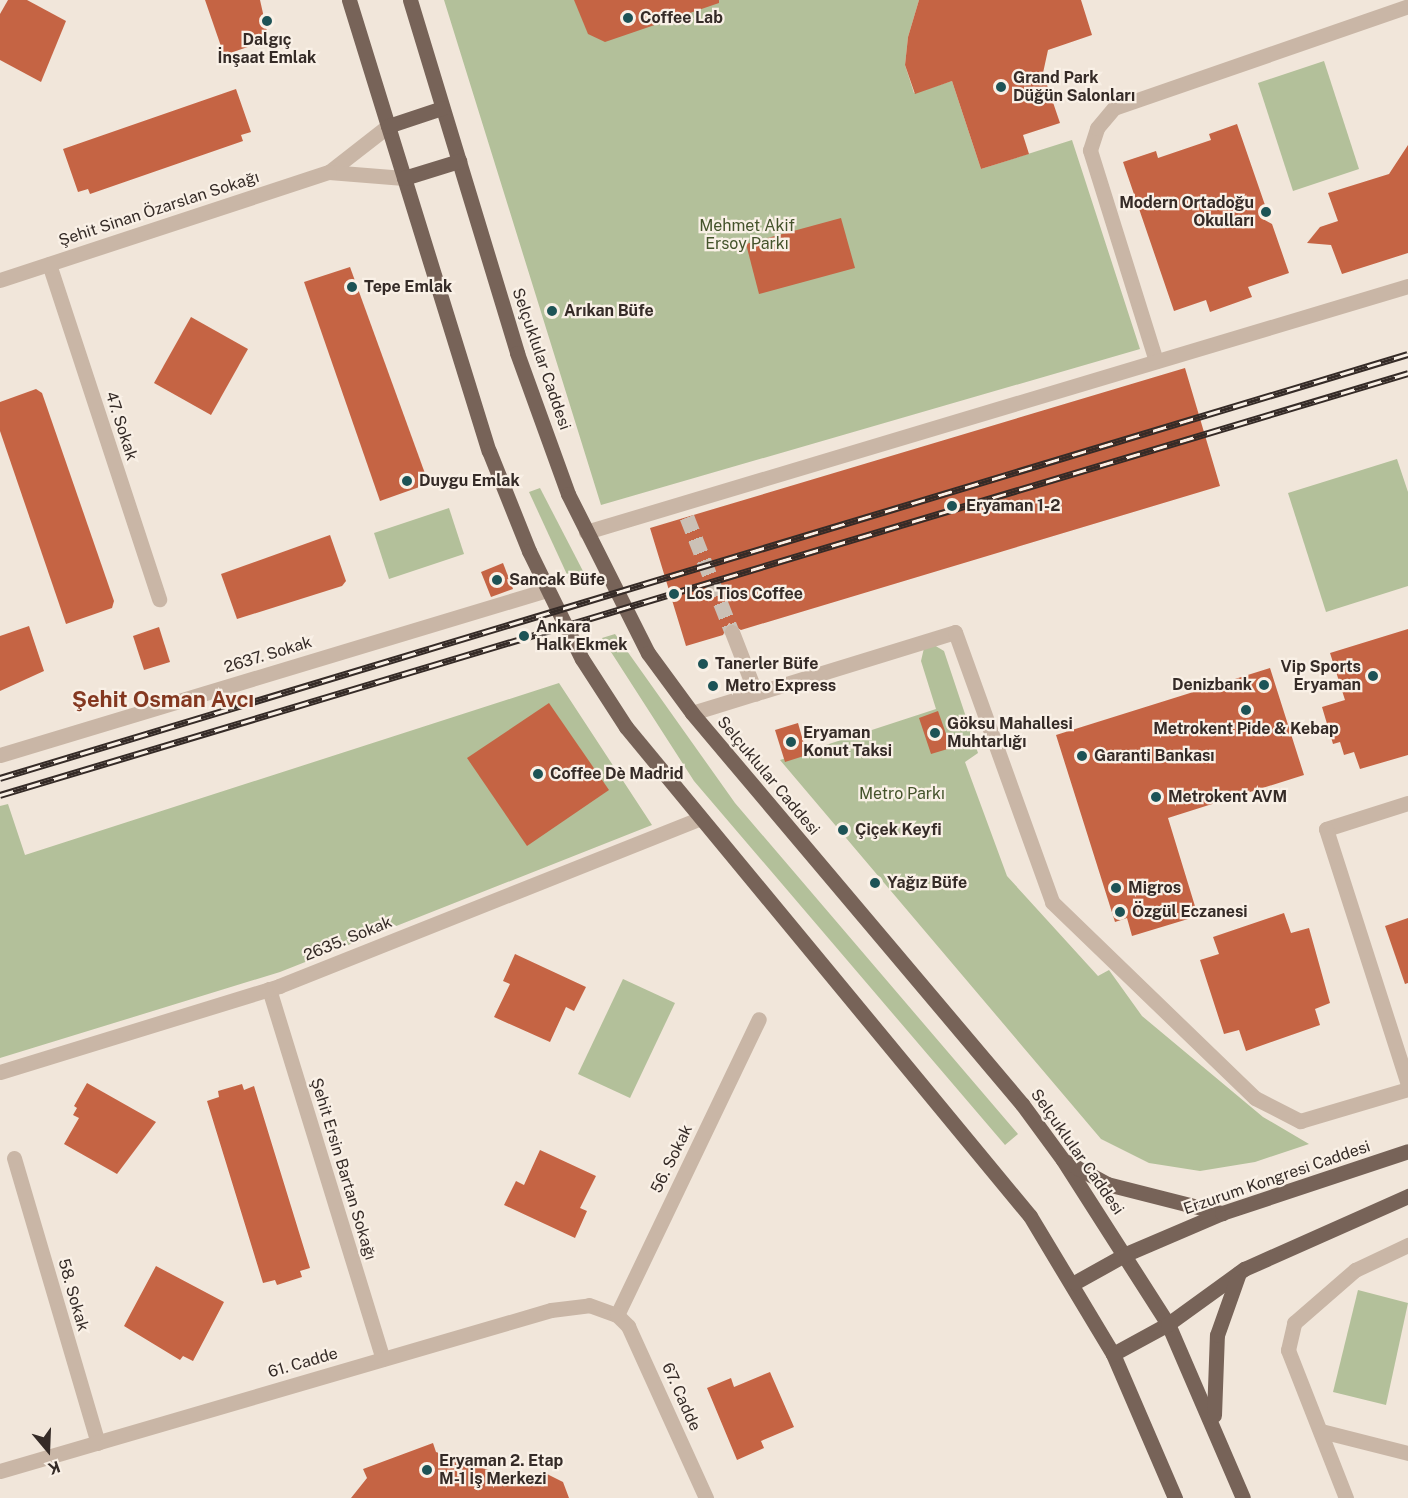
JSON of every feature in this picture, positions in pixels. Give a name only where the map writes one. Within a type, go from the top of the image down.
[{"type":"main road","points":[[349,0],[489,451],[547,590],[582,659],[626,727],[1007,1186],[1074,1283],[1113,1354],[1175,1498]]},
{"type":"main road","name":"Selçuklular Caddesi","points":[[410,0],[517,353],[586,532],[648,653],[693,713],[1022,1104],[1063,1160],[1126,1254],[1168,1324],[1243,1498]]},
{"type":"main road","points":[[388,126],[442,108]]},
{"type":"main road","points":[[404,177],[459,161]]},
{"type":"main road","name":"Erzurum Kongresi Caddesi","points":[[1074,1283],[1126,1254],[1222,1213],[1408,1151]]},
{"type":"main road","points":[[1063,1160],[1107,1184],[1222,1213]]},
{"type":"main road","points":[[1113,1354],[1168,1324],[1239,1273],[1313,1234],[1408,1196]]},
{"type":"main road","points":[[1215,1430],[1217,1335],[1239,1273]]},
{"type":"street","points":[[1156,361],[1090,150],[1097,128],[1114,108],[1408,6]]},
{"type":"street","points":[[329,172],[388,126]]},
{"type":"street","points":[[329,172],[404,177]]},
{"type":"street","name":"Şehit Sinan Özarslan Sokağı","points":[[1,278],[329,172]]},
{"type":"street","name":"47. Sokak","points":[[49,264],[159,599]]},
{"type":"street","points":[[586,532],[684,510],[1156,361],[1408,286]]},
{"type":"street","name":"2637. Sokak","points":[[0,754],[547,590]]},
{"type":"street","points":[[732,632],[756,694]]},
{"type":"street","points":[[693,713],[954,632],[1052,902],[1255,1098],[1300,1121],[1408,1087],[1326,829],[1408,803]]},
{"type":"street","name":"2635. Sokak","points":[[0,1072],[269,989],[701,818]]},
{"type":"street","name":"Şehit Ersin Bartan Sokağı","points":[[269,989],[382,1359]]},
{"type":"street","name":"56. Sokak","points":[[617,1315],[759,1019]]},
{"type":"street","name":"58. Sokak","points":[[14,1158],[98,1443]]},
{"type":"street","points":[[1346,1498],[1288,1350],[1294,1323],[1355,1270],[1408,1245]]},
{"type":"street","name":"61. Cadde","points":[[0,1471],[561,1307],[597,1306],[617,1315]]},
{"type":"street","name":"67. Cadde","points":[[617,1315],[633,1335],[706,1498]]},
{"type":"street","points":[[1321,1431],[1408,1453]]},
{"type":"green space","name":"Mehmet Akif Ersoy Parkı","points":[[444,0],[919,0],[908,37],[905,65],[914,93],[952,81],[981,169],[1072,140],[1140,349],[601,505]]},
{"type":"green space","points":[[1324,61],[1359,169],[1293,191],[1258,83]]},
{"type":"green space","points":[[1397,459],[1408,492],[1408,586],[1326,612],[1288,493]]},
{"type":"green space","points":[[540,488],[584,573],[570,581],[529,492]]},
{"type":"green space","points":[[449,508],[464,554],[389,579],[374,533]]},
{"type":"green space","points":[[615,634],[735,803],[1018,1134],[1005,1145],[694,781],[602,638]]},
{"type":"green space","name":"Metro Parkı","points":[[934,645],[944,651],[978,753],[965,762],[1007,876],[1098,976],[1109,970],[1142,1016],[1263,1117],[1309,1144],[1255,1162],[1200,1171],[1149,1163],[1101,1139],[780,760],[936,709],[921,661],[924,648]]},
{"type":"green space","points":[[559,683],[652,825],[280,972],[0,1058],[0,806],[8,804],[25,855]]},
{"type":"green space","points":[[623,979],[675,1003],[630,1098],[578,1074]]},
{"type":"green space","points":[[1358,1290],[1408,1303],[1386,1405],[1333,1392]]},
{"type":"building","points":[[8,0],[27,0],[66,21],[41,82],[0,60],[0,14]]},
{"type":"building","points":[[205,0],[260,0],[269,40],[224,55]]},
{"type":"building","name":"Coffee Lab","points":[[574,0],[719,0],[719,3],[605,42],[588,34]]},
{"type":"building","name":"Grand Park Düğün Salonları","points":[[919,0],[1081,0],[1092,35],[1048,50],[1043,73],[1060,123],[1023,135],[1029,154],[981,169],[952,81],[915,94],[905,65],[908,37]]},
{"type":"building","points":[[236,89],[251,132],[241,135],[243,141],[90,194],[88,189],[78,192],[63,149]]},
{"type":"building","points":[[1237,124],[1266,208],[1261,218],[1272,224],[1289,273],[1248,287],[1252,297],[1210,312],[1206,300],[1174,311],[1123,162],[1156,151],[1158,158],[1211,140],[1209,134]]},
{"type":"building","points":[[1408,145],[1408,253],[1342,274],[1331,245],[1307,243],[1320,227],[1338,221],[1328,193],[1389,174]]},
{"type":"building","points":[[841,218],[855,268],[759,294],[746,244]]},
{"type":"building","points":[[350,267],[427,479],[425,485],[380,501],[304,282]]},
{"type":"building","points":[[191,317],[248,349],[211,415],[154,383]]},
{"type":"building","name":"Eryaman 1-2","points":[[1185,368],[1220,486],[741,630],[729,623],[723,635],[686,646],[650,528]]},
{"type":"building","points":[[36,389],[42,393],[114,601],[112,608],[66,624],[0,431],[0,402]]},
{"type":"building","points":[[330,535],[346,581],[342,586],[237,619],[221,574]]},
{"type":"building","name":"Sancak Büfe","points":[[503,563],[513,589],[491,597],[481,572]]},
{"type":"building","points":[[29,626],[44,671],[0,691],[0,636]]},
{"type":"building","points":[[159,627],[170,662],[144,670],[133,636]]},
{"type":"building","name":"Vip Sports Eryaman","points":[[1408,629],[1408,755],[1360,769],[1354,752],[1344,755],[1340,742],[1333,744],[1322,707],[1345,700],[1330,653]]},
{"type":"building","name":"Metrokent AVM","points":[[1270,668],[1304,775],[1168,818],[1198,916],[1132,936],[1127,918],[1115,922],[1056,735]]},
{"type":"building","name":"Coffee Dè Madrid","points":[[549,703],[609,790],[527,846],[467,758]]},
{"type":"building","name":"Göksu Mahallesi Muhtarlığı","points":[[938,711],[951,748],[931,754],[919,718]]},
{"type":"building","name":"Eryaman Konut Taksi","points":[[798,723],[807,755],[785,762],[775,730]]},
{"type":"building","points":[[1284,913],[1291,933],[1309,928],[1330,1003],[1315,1009],[1320,1025],[1246,1051],[1239,1030],[1224,1034],[1200,960],[1219,954],[1213,937]]},
{"type":"building","points":[[1408,918],[1408,983],[1405,984],[1385,926]]},
{"type":"building","points":[[515,954],[586,987],[574,1011],[566,1007],[550,1042],[494,1017],[510,984],[503,981]]},
{"type":"building","points":[[87,1083],[156,1122],[117,1174],[64,1144],[79,1118],[73,1115],[77,1108],[74,1106]]},
{"type":"building","points":[[242,1084],[244,1090],[254,1086],[310,1268],[300,1271],[302,1277],[277,1285],[275,1280],[263,1283],[207,1101],[219,1097],[218,1091]]},
{"type":"building","points":[[540,1150],[596,1176],[580,1208],[587,1211],[575,1238],[504,1205],[516,1181],[524,1185]]},
{"type":"building","points":[[156,1266],[224,1302],[193,1361],[183,1356],[180,1360],[124,1326]]},
{"type":"building","points":[[770,1372],[794,1427],[761,1441],[764,1448],[737,1460],[707,1388],[731,1378],[734,1387]]},
{"type":"building","name":"Eryaman 2. Etap M-1 İş Merkezi","points":[[433,1443],[436,1452],[517,1480],[543,1472],[563,1482],[569,1498],[351,1498],[367,1478],[363,1469]]},
{"type":"tunnel","points":[[687,517],[732,632]]},
{"type":"railway","points":[[0,778],[1408,354]]},
{"type":"railway","points":[[0,795],[1408,373]]},
{"type":"place","name":"Coffee Lab","points":[[628,18]]},
{"type":"place","name":"Dalgıç İnşaat Emlak","points":[[267,21]]},
{"type":"place","name":"Grand Park Düğün Salonları","points":[[1001,87]]},
{"type":"place","name":"Modern Ortadoğu Okulları","points":[[1266,212]]},
{"type":"place","name":"Tepe Emlak","points":[[352,287]]},
{"type":"place","name":"Arıkan Büfe","points":[[552,311]]},
{"type":"place","name":"Duygu Emlak","points":[[407,481]]},
{"type":"place","name":"Eryaman 1-2","points":[[952,506]]},
{"type":"place","name":"Sancak Büfe","points":[[497,580]]},
{"type":"place","name":"Los Tios Coffee","points":[[674,594]]},
{"type":"place","name":"Ankara Halk Ekmek","points":[[524,636]]},
{"type":"place","name":"Tanerler Büfe","points":[[703,664]]},
{"type":"place","name":"Vip Sports Eryaman","points":[[1373,676]]},
{"type":"place","name":"Denizbank","points":[[1264,685]]},
{"type":"place","name":"Metro Express","points":[[713,686]]},
{"type":"place","name":"Metrokent Pide & Kebap","points":[[1246,710]]},
{"type":"place","name":"Göksu Mahallesi Muhtarlığı","points":[[935,733]]},
{"type":"place","name":"Eryaman Konut Taksi","points":[[791,742]]},
{"type":"place","name":"Garanti Bankası","points":[[1082,756]]},
{"type":"place","name":"Coffee Dè Madrid","points":[[538,774]]},
{"type":"place","name":"Metrokent AVM","points":[[1156,797]]},
{"type":"place","name":"Çiçek Keyfi","points":[[843,830]]},
{"type":"place","name":"Yağız Büfe","points":[[875,883]]},
{"type":"place","name":"Migros","points":[[1116,888]]},
{"type":"place","name":"Özgül Eczanesi","points":[[1120,912]]},
{"type":"place","name":"Eryaman 2. Etap M-1 İş Merkezi","points":[[427,1470]]},
{"type":"district","name":"Şehit Osman Avcı","points":[[163,700]]}]
